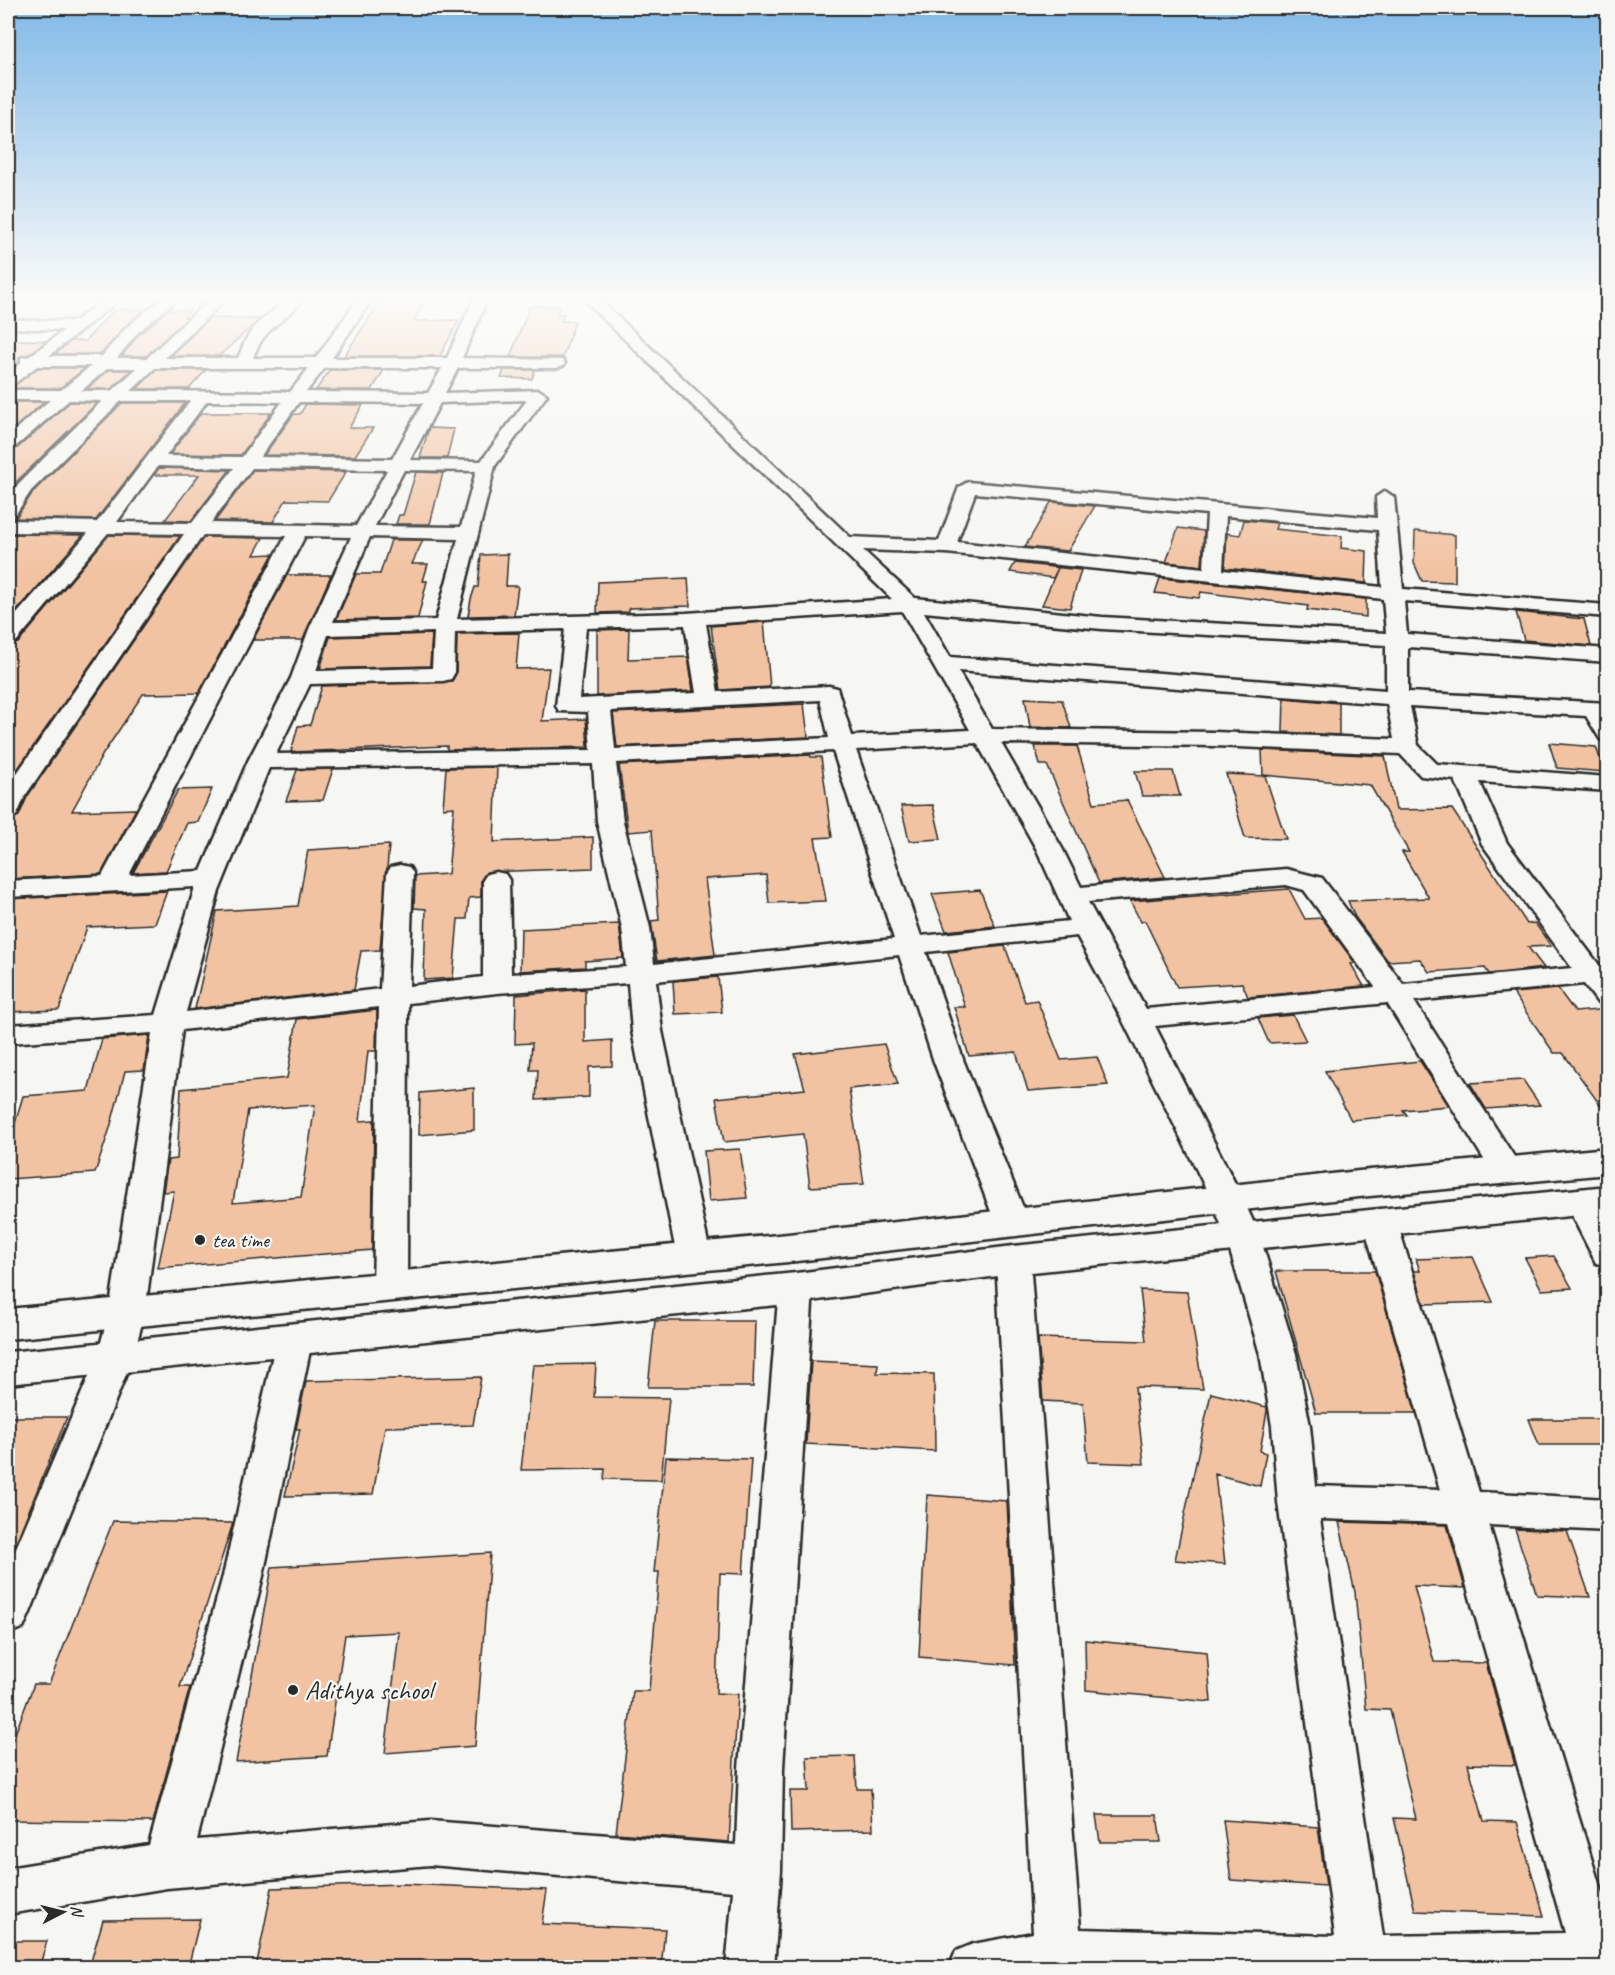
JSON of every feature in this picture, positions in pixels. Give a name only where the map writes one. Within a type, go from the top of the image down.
[{"type":"main road","points":[[8,1368],[294,1341],[796,1288],[1013,1241],[1227,1199],[1506,1169],[1608,1161]]},
{"type":"main road","points":[[8,1324],[694,1257],[1013,1241],[1243,1237],[1594,1200]]},
{"type":"street","points":[[8,444],[73,388]]},
{"type":"street","points":[[8,511],[25,487],[123,388]]},
{"type":"street","points":[[8,810],[13,796],[195,529],[300,388]]},
{"type":"street","points":[[8,1615],[115,1357],[127,1312],[168,1023],[212,878],[260,761],[302,678],[320,629],[363,531],[440,388]]},
{"type":"street","points":[[684,388],[909,604],[1050,850],[1086,927],[1137,1019],[1227,1199],[1243,1237],[1278,1354],[1291,1426],[1298,1502],[1363,1964]]},
{"type":"street","points":[[8,395],[435,398],[539,395],[486,466],[446,626],[443,674],[302,678]]},
{"type":"street","points":[[8,637],[103,527],[201,397]]},
{"type":"street","points":[[151,461],[486,466]]},
{"type":"street","points":[[946,547],[968,487],[1387,525]]},
{"type":"street","points":[[1385,497],[1397,640],[1397,698],[1407,747],[1430,771],[1608,784]]},
{"type":"street","points":[[1213,576],[1217,510]]},
{"type":"street","points":[[8,541],[15,526],[469,533]]},
{"type":"street","points":[[111,883],[299,530]]},
{"type":"street","points":[[846,543],[946,547],[1393,594],[1608,611]]},
{"type":"street","points":[[320,629],[576,623],[909,604],[1102,623],[1397,640],[1608,656]]},
{"type":"street","points":[[694,617],[708,700]]},
{"type":"street","points":[[576,623],[567,706],[829,693],[842,743],[910,946],[1013,1241],[1058,1952]]},
{"type":"street","points":[[943,663],[1397,698],[1601,710],[1608,734]]},
{"type":"street","points":[[599,706],[610,820],[636,928],[647,1030],[694,1257]]},
{"type":"street","points":[[260,761],[605,757],[986,736],[1214,739],[1407,747]]},
{"type":"street","points":[[1464,774],[1495,844],[1598,974],[1608,997]]},
{"type":"street","points":[[390,1287],[394,996],[400,873]]},
{"type":"street","points":[[1071,896],[1286,877],[1313,884],[1396,995],[1506,1169]]},
{"type":"street","points":[[8,889],[212,878]]},
{"type":"street","points":[[496,880],[499,946],[497,984]]},
{"type":"street","points":[[8,1034],[168,1023],[497,984],[641,975],[1086,927]]},
{"type":"street","points":[[1137,1019],[1598,974]]},
{"type":"street","points":[[1594,1200],[1608,1254]]},
{"type":"street","points":[[973,1968],[1058,1952],[1363,1964],[1602,1955],[1380,1222]]},
{"type":"street","points":[[750,1968],[758,1870],[762,1757],[796,1288]]},
{"type":"street","points":[[167,1865],[243,1576],[294,1341]]},
{"type":"street","points":[[1298,1502],[1465,1507],[1608,1515]]},
{"type":"street","points":[[8,1891],[167,1865],[430,1843],[758,1870]]},
{"type":"building","points":[[138,388],[190,388],[189,389]]},
{"type":"building","points":[[317,388],[373,388],[372,390],[316,390]]},
{"type":"building","points":[[8,402],[44,402],[8,433]]},
{"type":"building","points":[[70,402],[97,403],[17,481],[8,496],[8,451],[15,450]]},
{"type":"building","points":[[122,403],[185,403],[96,520],[11,518],[17,516],[33,492]]},
{"type":"building","points":[[306,404],[363,405],[349,428],[373,428],[355,456],[264,455],[294,414],[300,414]]},
{"type":"building","points":[[201,413],[271,413],[241,455],[170,454]]},
{"type":"building","points":[[429,428],[454,429],[447,458],[420,458]]},
{"type":"building","points":[[159,468],[230,470],[191,521],[165,520],[199,475],[154,475]]},
{"type":"building","points":[[253,470],[346,472],[328,501],[286,500],[273,522],[215,521]]},
{"type":"building","points":[[416,472],[443,473],[430,524],[396,524],[399,515],[403,515]]},
{"type":"building","points":[[1051,502],[1095,506],[1068,551],[1025,547]]},
{"type":"building","points":[[1244,520],[1277,523],[1275,529],[1342,536],[1341,548],[1367,551],[1366,583],[1225,568],[1227,533],[1240,535]]},
{"type":"building","points":[[1178,528],[1204,531],[1202,566],[1166,562]]},
{"type":"building","points":[[1415,531],[1455,535],[1455,582],[1422,581],[1414,563]]},
{"type":"building","points":[[8,534],[83,535],[8,621]]},
{"type":"building","points":[[109,535],[180,536],[8,783],[8,645],[18,643]]},
{"type":"building","points":[[204,537],[263,538],[254,555],[273,554],[199,693],[143,694],[103,754],[72,811],[136,809],[101,874],[8,879],[8,830],[13,818],[19,816],[27,797]]},
{"type":"building","points":[[391,540],[423,540],[412,564],[428,564],[423,581],[427,581],[418,618],[336,620],[356,574],[380,574]]},
{"type":"building","points":[[508,554],[506,586],[518,586],[514,615],[468,616],[475,587],[478,587],[481,555]]},
{"type":"building","points":[[1015,563],[1081,570],[1070,608],[1042,605],[1058,568],[1053,578],[1010,572]]},
{"type":"building","points":[[287,575],[331,575],[303,640],[253,640]]},
{"type":"building","points":[[688,578],[690,606],[629,608],[629,612],[597,613],[598,582]]},
{"type":"building","points":[[1160,578],[1366,599],[1366,617],[1307,610],[1308,606],[1201,592],[1199,598],[1155,593]]},
{"type":"building","points":[[1516,612],[1584,619],[1591,646],[1524,640]]},
{"type":"building","points":[[764,622],[770,687],[720,690],[711,626]]},
{"type":"building","points":[[629,629],[628,659],[688,657],[693,691],[597,696],[597,630]]},
{"type":"building","points":[[519,633],[516,669],[549,668],[542,721],[586,719],[588,747],[447,750],[447,746],[291,752],[298,726],[310,725],[322,686],[452,681],[456,674],[457,634]]},
{"type":"building","points":[[432,634],[430,666],[320,669],[330,637]]},
{"type":"building","points":[[1025,698],[1062,700],[1071,728],[1030,727]]},
{"type":"building","points":[[1284,698],[1339,703],[1339,735],[1283,732]]},
{"type":"building","points":[[804,704],[808,737],[617,747],[613,713]]},
{"type":"building","points":[[1549,743],[1596,747],[1605,772],[1557,768]]},
{"type":"building","points":[[1035,746],[1077,746],[1094,803],[1127,800],[1165,877],[1099,883],[1047,765],[1040,765]]},
{"type":"building","points":[[1262,750],[1385,756],[1396,810],[1452,809],[1527,924],[1535,923],[1551,946],[1528,947],[1544,968],[1489,974],[1485,968],[1429,972],[1420,959],[1388,961],[1355,917],[1348,901],[1429,898],[1402,852],[1409,852],[1370,785],[1263,775]]},
{"type":"building","points":[[810,755],[821,757],[832,837],[815,838],[826,901],[769,903],[766,875],[705,879],[715,955],[657,961],[651,921],[659,920],[652,830],[628,832],[619,765]]},
{"type":"building","points":[[497,767],[494,842],[593,837],[593,868],[487,872],[481,880],[481,897],[469,898],[467,919],[458,919],[453,978],[424,980],[426,909],[414,908],[415,876],[448,874],[454,807],[443,808],[446,768]]},
{"type":"building","points":[[333,769],[323,800],[286,801],[297,770]]},
{"type":"building","points":[[1135,771],[1173,771],[1180,796],[1142,796]]},
{"type":"building","points":[[1226,774],[1265,776],[1286,839],[1245,838]]},
{"type":"building","points":[[212,789],[198,822],[187,823],[166,871],[133,873],[178,790]]},
{"type":"building","points":[[933,805],[941,839],[909,841],[901,806]]},
{"type":"building","points":[[389,845],[380,950],[361,951],[354,990],[195,1009],[217,911],[298,906],[308,850]]},
{"type":"building","points":[[1289,889],[1305,919],[1322,918],[1355,963],[1351,964],[1364,986],[1248,997],[1242,983],[1177,987],[1145,921],[1141,922],[1130,901]]},
{"type":"building","points":[[980,890],[995,926],[946,931],[932,894]]},
{"type":"building","points":[[167,891],[155,924],[87,927],[59,1010],[8,1012],[8,899]]},
{"type":"building","points":[[619,924],[623,958],[585,961],[585,967],[520,971],[521,929]]},
{"type":"building","points":[[1005,946],[1025,1002],[1037,1000],[1061,1060],[1097,1057],[1108,1085],[1028,1091],[1016,1052],[969,1056],[954,1007],[965,1007],[948,952]]},
{"type":"building","points":[[718,977],[722,1012],[675,1014],[673,981]]},
{"type":"building","points":[[585,989],[585,1042],[612,1040],[612,1066],[589,1067],[589,1097],[536,1100],[538,1070],[530,1070],[532,1043],[515,1044],[516,995]]},
{"type":"building","points":[[1558,989],[1575,1012],[1608,1009],[1608,1116],[1563,1053],[1554,1053],[1513,993]]},
{"type":"building","points":[[377,1010],[376,1051],[368,1051],[360,1121],[374,1120],[372,1250],[158,1268],[174,1191],[163,1192],[168,1160],[177,1159],[181,1089],[287,1078],[297,1019]],"holes":[[[315,1105],[301,1197],[233,1203],[248,1110]]]},
{"type":"building","points":[[1293,1015],[1306,1041],[1269,1043],[1258,1018]]},
{"type":"building","points":[[149,1035],[144,1070],[125,1071],[95,1173],[8,1179],[8,1147],[23,1096],[88,1091],[102,1039]]},
{"type":"building","points":[[884,1044],[898,1084],[849,1089],[864,1184],[810,1187],[803,1134],[724,1142],[716,1098],[805,1089],[795,1054]]},
{"type":"building","points":[[1420,1061],[1449,1106],[1403,1110],[1407,1115],[1351,1120],[1325,1071]]},
{"type":"building","points":[[1523,1080],[1540,1105],[1486,1109],[1470,1083]]},
{"type":"building","points":[[474,1088],[474,1130],[419,1135],[420,1093]]},
{"type":"building","points":[[740,1149],[747,1198],[709,1201],[704,1151]]},
{"type":"building","points":[[1554,1256],[1572,1288],[1542,1290],[1525,1258]]},
{"type":"building","points":[[1473,1257],[1493,1302],[1424,1304],[1414,1271],[1420,1271],[1416,1259]]},
{"type":"building","points":[[1276,1271],[1375,1271],[1416,1413],[1316,1413]]},
{"type":"building","points":[[1140,1290],[1187,1292],[1203,1389],[1135,1387],[1144,1464],[1088,1462],[1083,1403],[1043,1401],[1038,1338],[1146,1341]]},
{"type":"building","points":[[655,1321],[755,1321],[753,1387],[648,1387]]},
{"type":"building","points":[[811,1361],[878,1364],[877,1373],[934,1374],[935,1451],[806,1444]]},
{"type":"building","points":[[596,1364],[594,1397],[669,1398],[661,1480],[604,1479],[605,1469],[521,1470],[533,1365]]},
{"type":"building","points":[[481,1377],[473,1425],[385,1427],[373,1494],[285,1496],[300,1429],[296,1429],[306,1381]]},
{"type":"building","points":[[1211,1393],[1267,1407],[1260,1451],[1266,1453],[1260,1486],[1215,1474],[1225,1564],[1175,1560]]},
{"type":"building","points":[[8,1417],[67,1417],[8,1562]]},
{"type":"building","points":[[1529,1419],[1608,1419],[1608,1445],[1539,1445]]},
{"type":"building","points":[[666,1457],[751,1459],[743,1574],[720,1573],[716,1693],[738,1694],[729,1842],[616,1833],[633,1691],[649,1691],[659,1572],[654,1572]]},
{"type":"building","points":[[927,1495],[1007,1501],[1015,1665],[919,1657]]},
{"type":"building","points":[[113,1521],[233,1523],[180,1687],[190,1687],[153,1822],[8,1820],[8,1752],[34,1684],[49,1684]]},
{"type":"building","points":[[1339,1522],[1447,1525],[1465,1588],[1414,1586],[1434,1662],[1486,1663],[1515,1765],[1468,1764],[1484,1821],[1517,1822],[1544,1916],[1415,1911],[1394,1818],[1416,1819],[1390,1710],[1366,1709],[1355,1592]]},
{"type":"building","points":[[1515,1529],[1567,1531],[1590,1597],[1537,1595]]},
{"type":"building","name":"Adithya school","points":[[490,1553],[475,1746],[385,1753],[399,1632],[345,1635],[327,1756],[236,1762],[272,1567]]},
{"type":"building","points":[[1085,1640],[1207,1652],[1211,1702],[1086,1690]]},
{"type":"building","points":[[855,1756],[857,1789],[871,1789],[873,1830],[791,1832],[790,1791],[809,1791],[807,1757]]},
{"type":"building","points":[[1096,1815],[1157,1815],[1161,1842],[1100,1842]]},
{"type":"building","points":[[1223,1820],[1318,1827],[1326,1886],[1231,1880]]},
{"type":"building","points":[[403,1884],[547,1890],[542,1924],[665,1929],[661,1968],[256,1968],[272,1888]]},
{"type":"building","points":[[200,1919],[188,1968],[89,1968],[103,1920]]},
{"type":"building","points":[[8,1941],[47,1941],[39,1968],[8,1968]]},
{"type":"place","name":"tea time","points":[[200,1240]]},
{"type":"place","name":"Adithya school","points":[[293,1690]]}]
